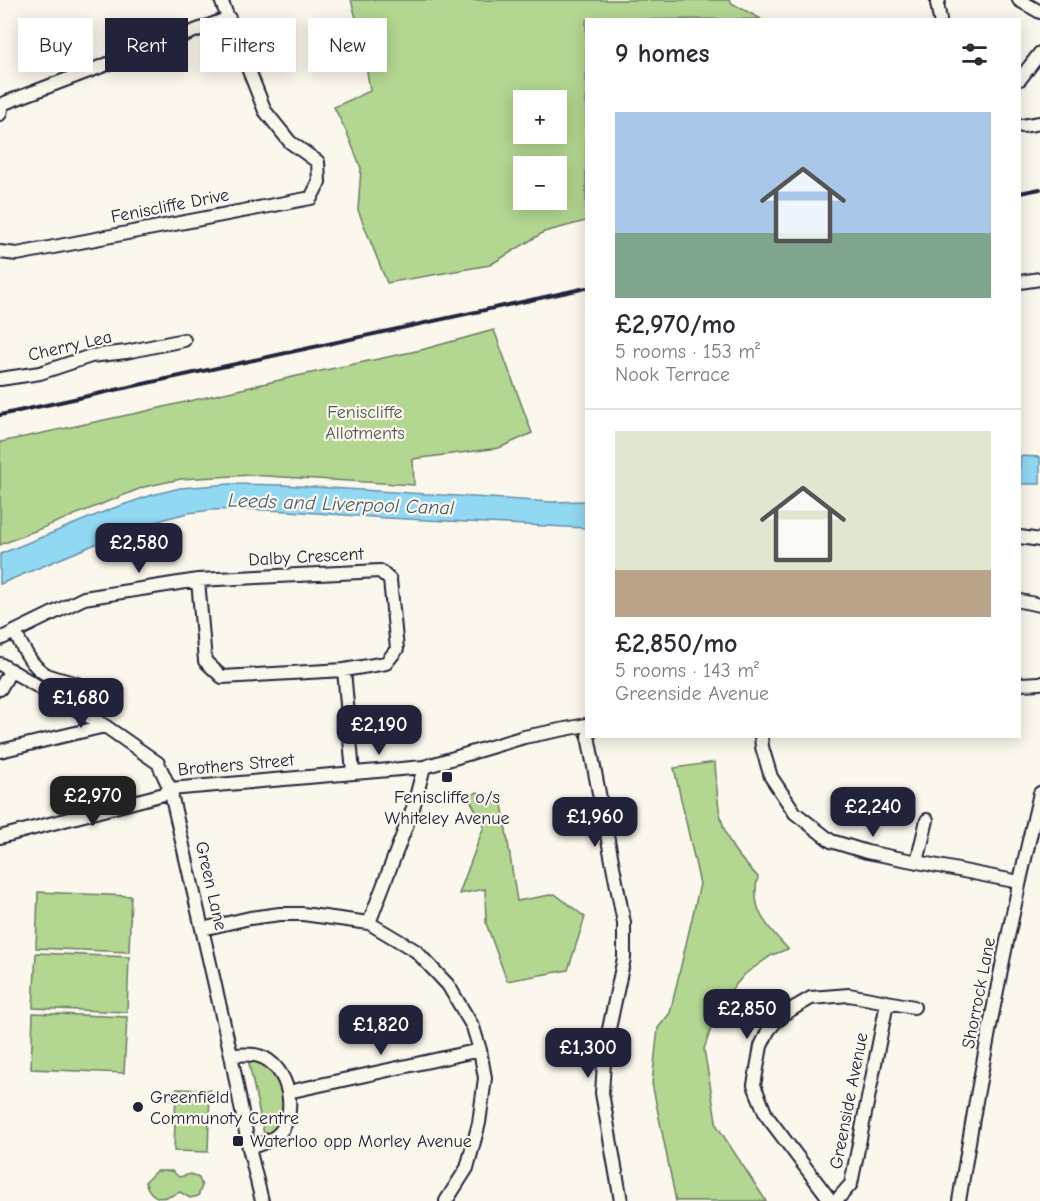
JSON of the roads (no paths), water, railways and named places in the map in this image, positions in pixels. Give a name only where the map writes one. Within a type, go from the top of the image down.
[{"type":"street","points":[[221,0],[229,18]]},
{"type":"street","points":[[939,0],[937,3],[940,18]]},
{"type":"street","points":[[1019,0],[1040,12]]},
{"type":"street","points":[[0,114],[2,104],[200,29]]},
{"type":"street","points":[[1021,79],[1040,53]]},
{"type":"street","name":"Feniscliffe Drive","points":[[0,252],[17,254],[311,198],[319,182],[318,162],[290,142],[265,111],[250,72]]},
{"type":"street","points":[[1022,126],[1040,123]]},
{"type":"street","points":[[1021,282],[1040,279]]},
{"type":"street","name":"Cherry Lea","points":[[0,379],[40,373],[91,356],[184,340]]},
{"type":"street","points":[[1021,537],[1040,540]]},
{"type":"street","name":"Dalby Crescent","points":[[0,639],[84,598],[198,580],[380,571],[390,580],[397,649],[386,663],[344,670],[222,677],[205,661],[198,580]]},
{"type":"street","points":[[1021,602],[1040,605]]},
{"type":"street","points":[[15,633],[32,663],[49,676],[78,683],[89,689]]},
{"type":"street","points":[[0,689],[5,667]]},
{"type":"street","name":"Green Lane","points":[[5,667],[105,726],[158,762],[170,789],[262,1201]]},
{"type":"street","points":[[344,670],[353,773]]},
{"type":"street","points":[[1021,684],[1040,683]]},
{"type":"street","points":[[0,751],[105,726]]},
{"type":"street","name":"Brothers Street","points":[[0,837],[164,794],[170,789],[424,767],[525,737],[585,726]]},
{"type":"street","points":[[588,738],[624,923],[624,958],[605,1048],[602,1094],[621,1201]]},
{"type":"street","points":[[761,738],[771,777],[795,813],[831,841],[867,852],[1019,882]]},
{"type":"street","points":[[369,923],[413,808],[424,767]]},
{"type":"street","name":"Shorrock Lane","points":[[959,1201],[973,1116],[1019,882],[1040,794]]},
{"type":"street","points":[[917,862],[927,820]]},
{"type":"street","points":[[202,929],[280,914],[303,914],[369,923],[416,951],[448,985],[473,1027],[485,1078],[479,1123],[467,1168],[446,1201]]},
{"type":"street","name":"Greenside Avenue","points":[[831,1201],[766,1115],[754,1085],[761,1046],[768,1031],[780,1016],[811,998],[849,995],[914,1007]]},
{"type":"street","name":"Greenside Avenue","points":[[836,1201],[851,1184],[887,1003]]},
{"type":"street","points":[[288,1092],[480,1050]]},
{"type":"street","points":[[231,1055],[259,1056],[269,1062],[278,1069],[288,1092],[289,1112],[282,1127],[275,1136],[249,1148]]},
{"type":"water","points":[[1021,456],[1040,457],[1040,484],[1021,484]]},
{"type":"water","name":"Leeds and Liverpool Canal","points":[[230,484],[282,485],[551,502],[585,501],[585,528],[288,511],[211,510],[168,518],[122,533],[0,584],[0,554],[111,509],[180,488]]},
{"type":"railway","points":[[1021,193],[1040,189]]},
{"type":"railway","points":[[0,415],[585,288]]},
{"type":"place","name":"Feniscliffe o/s Whiteley Avenue","points":[[447,777]]},
{"type":"place","name":"Greenfield Communoty Centre","points":[[138,1107]]},
{"type":"place","name":"Waterloo opp Morley Avenue","points":[[238,1141]]},
{"type":"park label","name":"Feniscliffe Allotments","points":[[365,422]]}]
